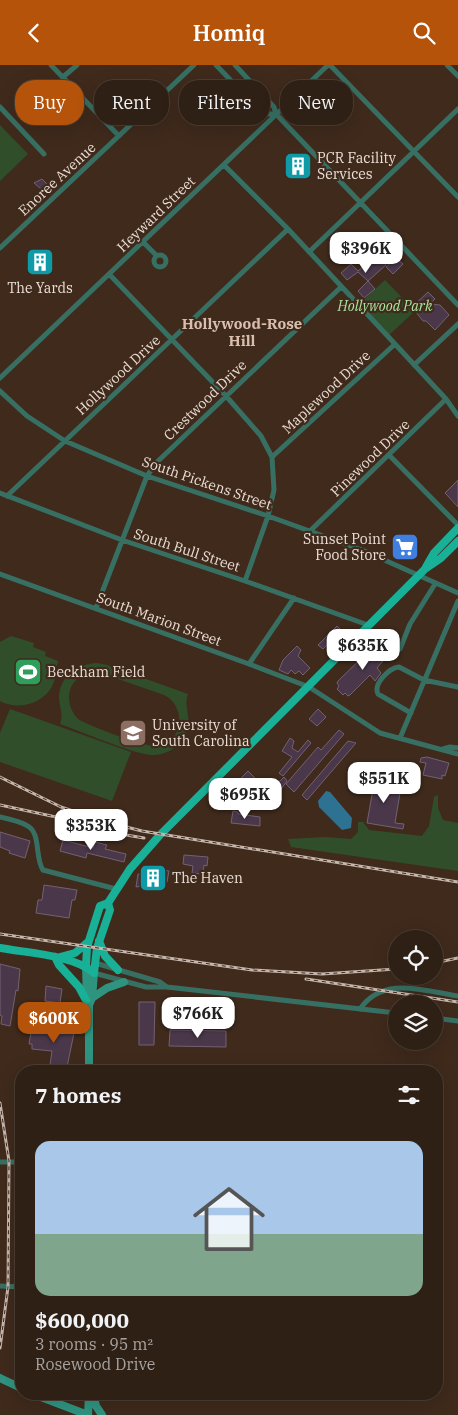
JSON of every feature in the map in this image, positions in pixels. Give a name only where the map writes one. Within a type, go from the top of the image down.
[{"type":"main road","points":[[425,569],[434,553],[458,527]]},
{"type":"main road","points":[[89,1065],[89,1001],[86,966],[89,941],[100,906],[108,903],[130,869],[159,836],[309,687],[417,576],[441,558],[458,541]]},
{"type":"main road","points":[[89,1001],[99,941],[110,910],[108,903]]},
{"type":"main road","points":[[55,957],[76,953],[89,941]]},
{"type":"main road","points":[[99,941],[106,956],[118,970]]},
{"type":"main road","points":[[0,948],[55,957],[86,966],[94,973]]},
{"type":"main road","points":[[55,957],[59,965],[89,1001]]},
{"type":"main road","points":[[86,966],[95,963]]},
{"type":"main road","points":[[89,1001],[107,988],[124,982]]},
{"type":"main road","points":[[0,1378],[15,1385]]},
{"type":"main road","points":[[49,1400],[88,1415],[89,1400]]},
{"type":"main road","points":[[95,1400],[96,1406],[102,1415]]},
{"type":"street","points":[[51,65],[119,136]]},
{"type":"street","points":[[63,77],[77,65]]},
{"type":"street","name":"Enoree Avenue","points":[[0,248],[194,65]]},
{"type":"street","points":[[216,65],[263,114],[276,114]]},
{"type":"street","points":[[235,65],[274,107],[276,114],[458,305]]},
{"type":"street","points":[[329,65],[458,197]]},
{"type":"street","name":"Heyward Street","points":[[0,378],[329,65]]},
{"type":"street","points":[[447,65],[458,76]]},
{"type":"street","points":[[0,107],[44,154]]},
{"type":"street","points":[[309,252],[458,109]]},
{"type":"street","points":[[224,165],[288,229],[457,412]]},
{"type":"street","name":"Hollywood Drive","points":[[7,496],[288,229]]},
{"type":"street","points":[[143,241],[156,255]]},
{"type":"street","points":[[109,274],[226,396],[261,436],[272,457],[274,490],[268,516],[245,581]]},
{"type":"street","name":"Crestwood Drive","points":[[96,608],[147,476],[156,463],[341,287]]},
{"type":"street","points":[[414,365],[458,325]]},
{"type":"street","name":"Maplewood Drive","points":[[272,457],[395,343]]},
{"type":"street","name":"South Pickens Street","points":[[0,391],[26,416],[65,441],[147,476],[268,516],[362,550],[417,576]]},
{"type":"street","name":"Pinewood Drive","points":[[309,532],[446,399]]},
{"type":"street","points":[[389,455],[458,527]]},
{"type":"street","name":"South Bull Street","points":[[0,493],[122,540],[368,625]]},
{"type":"street","name":"South Marion Street","points":[[0,574],[309,687],[380,733],[458,754]]},
{"type":"street","points":[[417,576],[458,593]]},
{"type":"street","points":[[400,649],[410,624],[435,583]]},
{"type":"street","points":[[249,664],[294,598]]},
{"type":"street","points":[[400,737],[458,601]]},
{"type":"street","points":[[411,713],[378,694],[377,685],[395,667],[400,667],[424,681],[457,685]]},
{"type":"street","points":[[443,749],[450,747],[458,748]]},
{"type":"street","points":[[0,817],[27,825],[32,829],[35,834],[37,858],[43,871],[116,889]]},
{"type":"street","points":[[95,963],[160,981],[167,987]]},
{"type":"street","points":[[94,973],[146,987],[167,987],[388,1012]]},
{"type":"street","points":[[360,1009],[366,999],[381,990],[397,987],[458,996]]},
{"type":"street","points":[[443,1019],[458,1021]]},
{"type":"street","points":[[0,1162],[15,1162]]},
{"type":"street","points":[[0,1286],[15,1287]]},
{"type":"green space","points":[[0,125],[28,154],[0,181]]},
{"type":"green space","name":"Hollywood Park","points":[[385,280],[415,311],[388,336],[358,305]]},
{"type":"green space","name":"Beckham Field","points":[[11,636],[34,643],[33,647],[46,652],[45,656],[58,661],[53,685],[47,694],[35,702],[13,705],[0,701],[0,642]]},
{"type":"green space","points":[[90,664],[107,665],[188,694],[186,703],[188,726],[182,741],[165,753],[146,754],[135,752],[60,724],[59,697],[66,677],[76,669]],"holes":[[[95,671],[164,695],[176,707],[179,723],[177,731],[172,738],[156,746],[140,743],[78,719],[73,712],[69,697],[70,689],[79,677]]]},
{"type":"green space","points":[[10,709],[131,752],[112,801],[0,762],[0,733]]},
{"type":"green space","points":[[438,795],[438,808],[443,820],[458,823],[458,871],[291,847],[288,839],[325,837],[351,839],[358,832],[358,822],[363,822],[369,830],[422,836],[429,826],[434,797]]},
{"type":"water","points":[[326,791],[330,792],[352,818],[351,828],[342,830],[319,807],[318,801]]},
{"type":"building","name":"PCR Facility Services","points":[[303,157],[307,165],[296,175],[289,168]]},
{"type":"building","points":[[42,179],[51,188],[47,194],[34,183]]},
{"type":"building","points":[[377,238],[383,245],[374,255],[367,248]]},
{"type":"building","name":"The Yards","points":[[37,249],[52,264],[42,274],[27,259]]},
{"type":"building","points":[[376,255],[386,265],[368,281],[358,272],[347,280],[341,273],[351,264],[358,271]]},
{"type":"building","points":[[396,258],[403,264],[393,274],[386,267]]},
{"type":"building","points":[[368,281],[375,289],[364,298],[358,291]]},
{"type":"building","points":[[428,292],[435,299],[430,304],[440,305],[449,315],[435,330],[426,321],[423,321],[412,307]]},
{"type":"building","points":[[458,480],[458,507],[445,493]]},
{"type":"building","name":"Sunset Point Food Store","points":[[405,538],[414,546],[404,556],[396,548]]},
{"type":"building","points":[[337,626],[341,630],[323,649],[318,645]]},
{"type":"building","points":[[375,645],[381,645],[388,655],[377,668],[381,673],[375,681],[370,675],[350,695],[348,696],[345,693],[343,695],[337,689],[339,686],[338,681]]},
{"type":"building","points":[[297,646],[301,650],[298,656],[310,668],[303,675],[299,671],[295,674],[291,670],[288,674],[279,670],[283,660]]},
{"type":"building","points":[[318,709],[326,717],[317,726],[309,719]]},
{"type":"building","points":[[339,730],[344,734],[294,792],[286,784],[318,747],[321,750]]},
{"type":"building","points":[[290,738],[294,741],[292,748],[298,752],[308,740],[311,743],[283,776],[279,773],[292,757],[282,751]]},
{"type":"building","points":[[348,741],[356,743],[307,800],[302,795]]},
{"type":"building","points":[[427,757],[449,763],[445,776],[442,775],[442,779],[423,775],[426,763],[420,762],[421,758]]},
{"type":"building","points":[[248,771],[264,787],[272,779],[277,784],[284,777],[287,781],[278,793],[276,791],[272,795],[268,791],[259,801],[249,791],[245,795],[240,790],[238,793],[232,787]]},
{"type":"building","points":[[376,772],[384,773],[382,784],[401,787],[395,823],[404,824],[403,829],[367,823]]},
{"type":"building","points":[[233,811],[238,812],[238,814],[260,817],[260,826],[231,823]]},
{"type":"building","points":[[0,832],[30,841],[25,858],[9,853],[10,851],[0,847]]},
{"type":"building","points":[[63,840],[93,848],[95,842],[107,845],[105,849],[126,854],[124,862],[87,853],[86,858],[60,851]]},
{"type":"building","points":[[184,855],[208,857],[207,866],[204,865],[203,874],[192,873],[193,866],[183,864]]},
{"type":"building","name":"The Haven","points":[[145,867],[169,871],[167,882],[136,887],[138,874],[144,875]]},
{"type":"building","points":[[44,885],[77,890],[75,900],[72,900],[69,918],[36,913],[38,900],[42,900]]},
{"type":"building","points":[[0,964],[20,969],[18,991],[16,990],[10,1026],[1,1024]]},
{"type":"building","points":[[46,986],[62,989],[60,1003],[45,1001]]},
{"type":"building","points":[[139,1002],[155,1002],[154,1045],[139,1045]]},
{"type":"building","points":[[42,1025],[66,1029],[66,1032],[74,1033],[67,1065],[50,1065],[52,1051],[32,1049],[32,1044],[29,1044],[31,1032],[41,1032]]},
{"type":"building","points":[[170,1030],[226,1031],[226,1047],[169,1046]]},
{"type":"railway","points":[[0,777],[61,807],[142,831],[458,882]]},
{"type":"railway","points":[[0,805],[98,826]]},
{"type":"railway","points":[[90,829],[144,838]]},
{"type":"railway","points":[[0,934],[252,970],[322,974],[388,970]]},
{"type":"railway","points":[[443,961],[458,958]]},
{"type":"railway","points":[[306,979],[458,1002]]},
{"type":"railway","points":[[0,1103],[9,1161],[8,1287],[0,1348]]},
{"type":"place","name":"PCR Facility Services","points":[[298,166]]},
{"type":"place","name":"The Yards","points":[[40,262]]},
{"type":"place","name":"Sunset Point Food Store","points":[[405,547]]},
{"type":"place","name":"Beckham Field","points":[[28,672]]},
{"type":"place","name":"University of South Carolina","points":[[133,733]]},
{"type":"place","name":"The Haven","points":[[153,878]]},
{"type":"district","name":"Hollywood-Rose Hill","points":[[242,332]]}]
